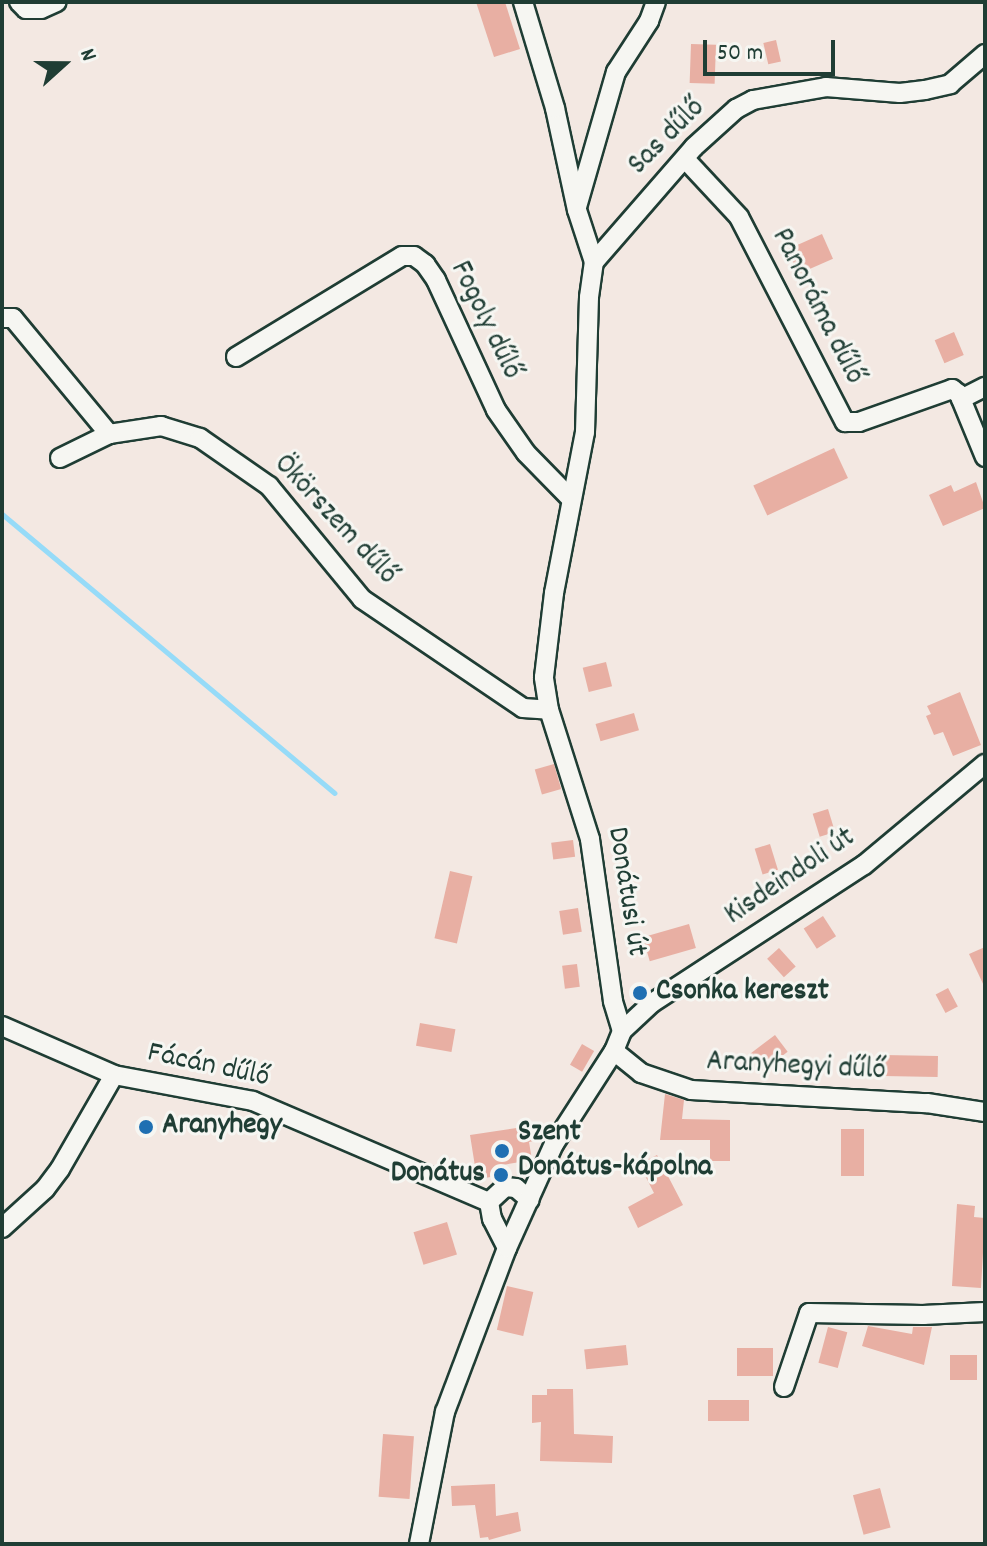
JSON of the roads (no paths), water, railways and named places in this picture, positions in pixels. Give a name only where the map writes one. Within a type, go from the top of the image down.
[{"type":"street","points":[[19,2],[26,9],[41,9],[57,2]]},
{"type":"street","points":[[523,2],[555,108],[577,210],[594,262]]},
{"type":"street","points":[[577,210],[616,72],[649,21],[656,2]]},
{"type":"street","name":"Sas dűlő","points":[[594,262],[685,159],[736,109],[753,100],[826,87],[900,93],[925,90],[950,84],[985,54]]},
{"type":"street","name":"Panoráma dűlő","points":[[685,159],[739,217],[845,422],[859,422],[944,389],[952,389],[961,399]]},
{"type":"street","name":"Fogoly dűlő","points":[[236,357],[402,256],[414,256],[425,264],[436,280],[496,410],[526,453],[570,498]]},
{"type":"street","name":"Donátusi út","points":[[594,262],[585,432],[570,498],[544,677],[549,710],[590,839],[613,1001],[622,1031]]},
{"type":"street","points":[[2,318],[13,318],[109,434]]},
{"type":"street","points":[[985,387],[961,399],[985,457]]},
{"type":"street","name":"Ökörszem dűlő","points":[[60,458],[109,434],[161,426],[180,430],[228,454],[269,486],[362,599],[523,708],[549,710]]},
{"type":"street","name":"Kisdeindoli út","points":[[622,1031],[652,1003],[864,865],[985,764]]},
{"type":"street","name":"Fácán dűlő","points":[[2,1026],[114,1075],[253,1101],[489,1202]]},
{"type":"street","points":[[419,1544],[445,1412],[507,1248],[554,1144],[614,1051],[622,1031]]},
{"type":"street","name":"Aranyhegyi dűlő","points":[[614,1051],[641,1073],[691,1090],[927,1103],[985,1112]]},
{"type":"street","points":[[2,1228],[45,1189],[60,1169],[114,1075]]},
{"type":"street","points":[[507,1248],[492,1219],[489,1202],[505,1187],[516,1188],[530,1200]]},
{"type":"street","points":[[784,1387],[809,1313],[985,1312]]},
{"type":"waterway","points":[[2,514],[335,793]]},
{"type":"place","name":"Csonka kereszt","points":[[640,993]]},
{"type":"place","name":"Aranyhegy","points":[[146,1127]]},
{"type":"place","name":"Szent Donátus-kápolna","points":[[502,1151]]},
{"type":"place","name":"Donátus","points":[[501,1175]]}]
